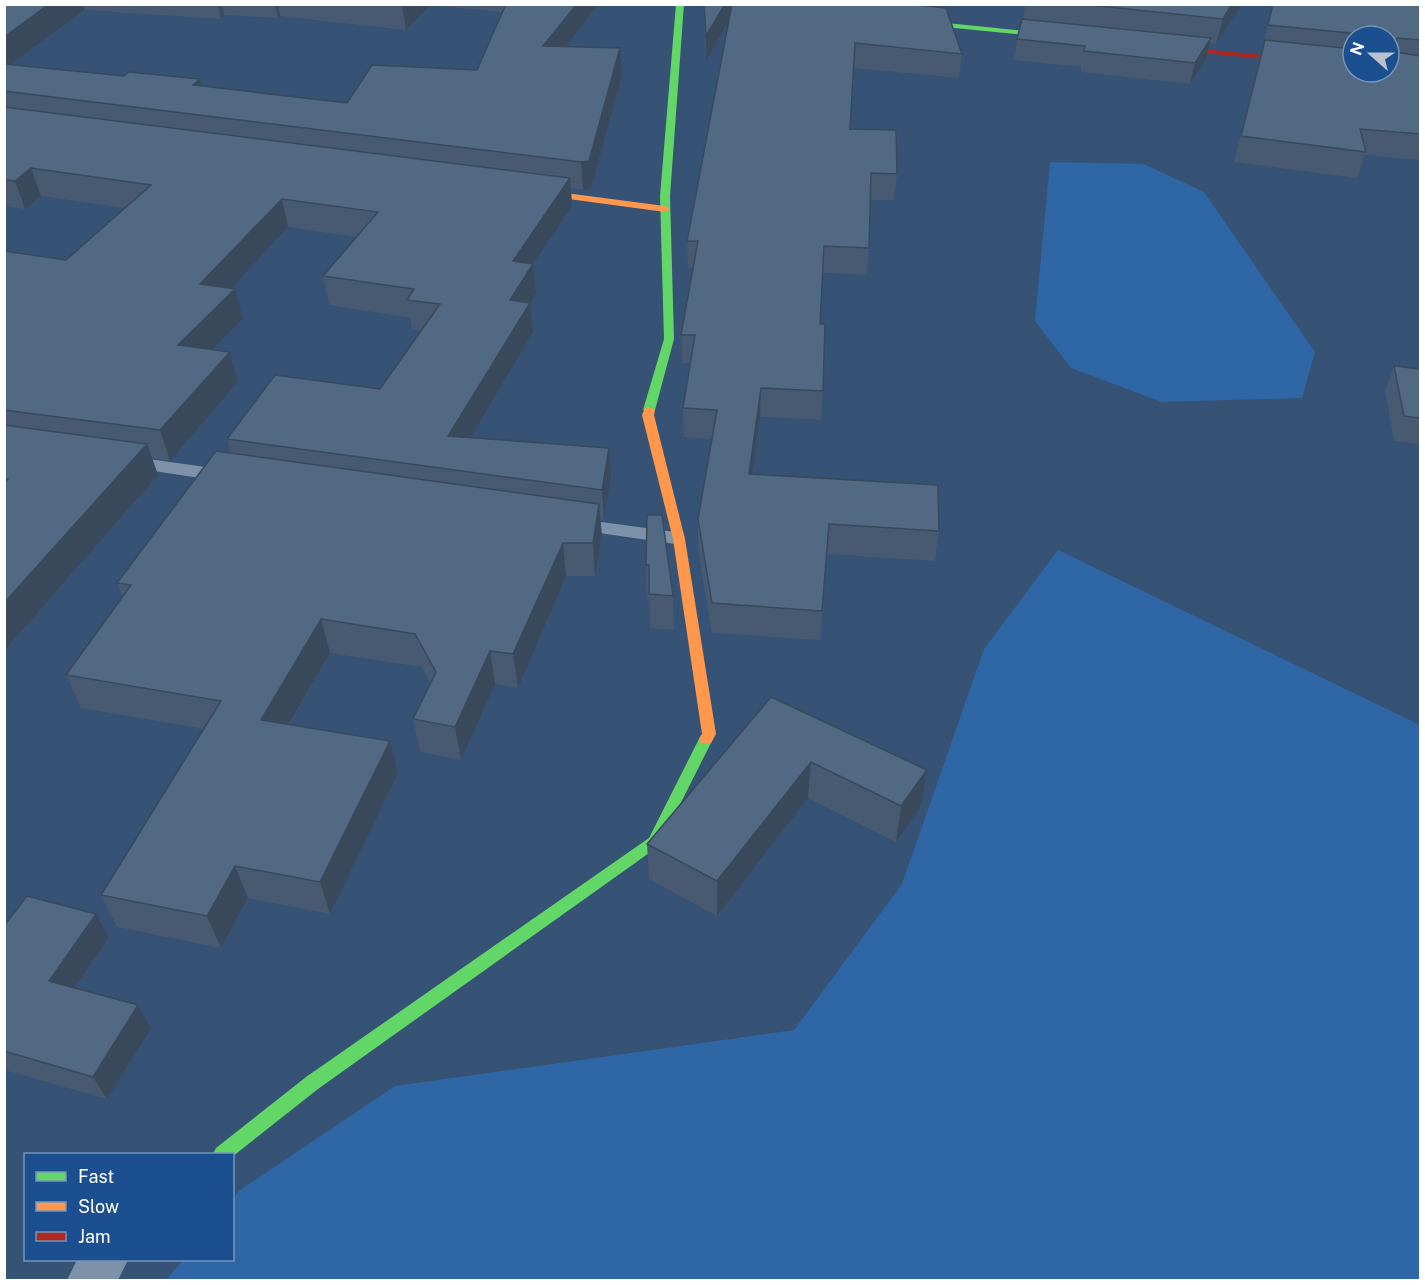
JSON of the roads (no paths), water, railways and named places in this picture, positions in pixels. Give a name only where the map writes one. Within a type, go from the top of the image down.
[{"type":"street","points":[[224,1153],[312,1083],[654,842],[709,734],[679,538],[648,415],[669,339],[665,209],[680,4]]},
{"type":"street","points":[[897,20],[943,19],[1084,39]]},
{"type":"street","points":[[1154,46],[1341,65]]},
{"type":"street","points":[[512,189],[665,209]]},
{"type":"street","points":[[91,1281],[103,1261]]},
{"type":"lane","points":[[111,460],[241,478]]},
{"type":"lane","points":[[549,520],[679,538]]}]
